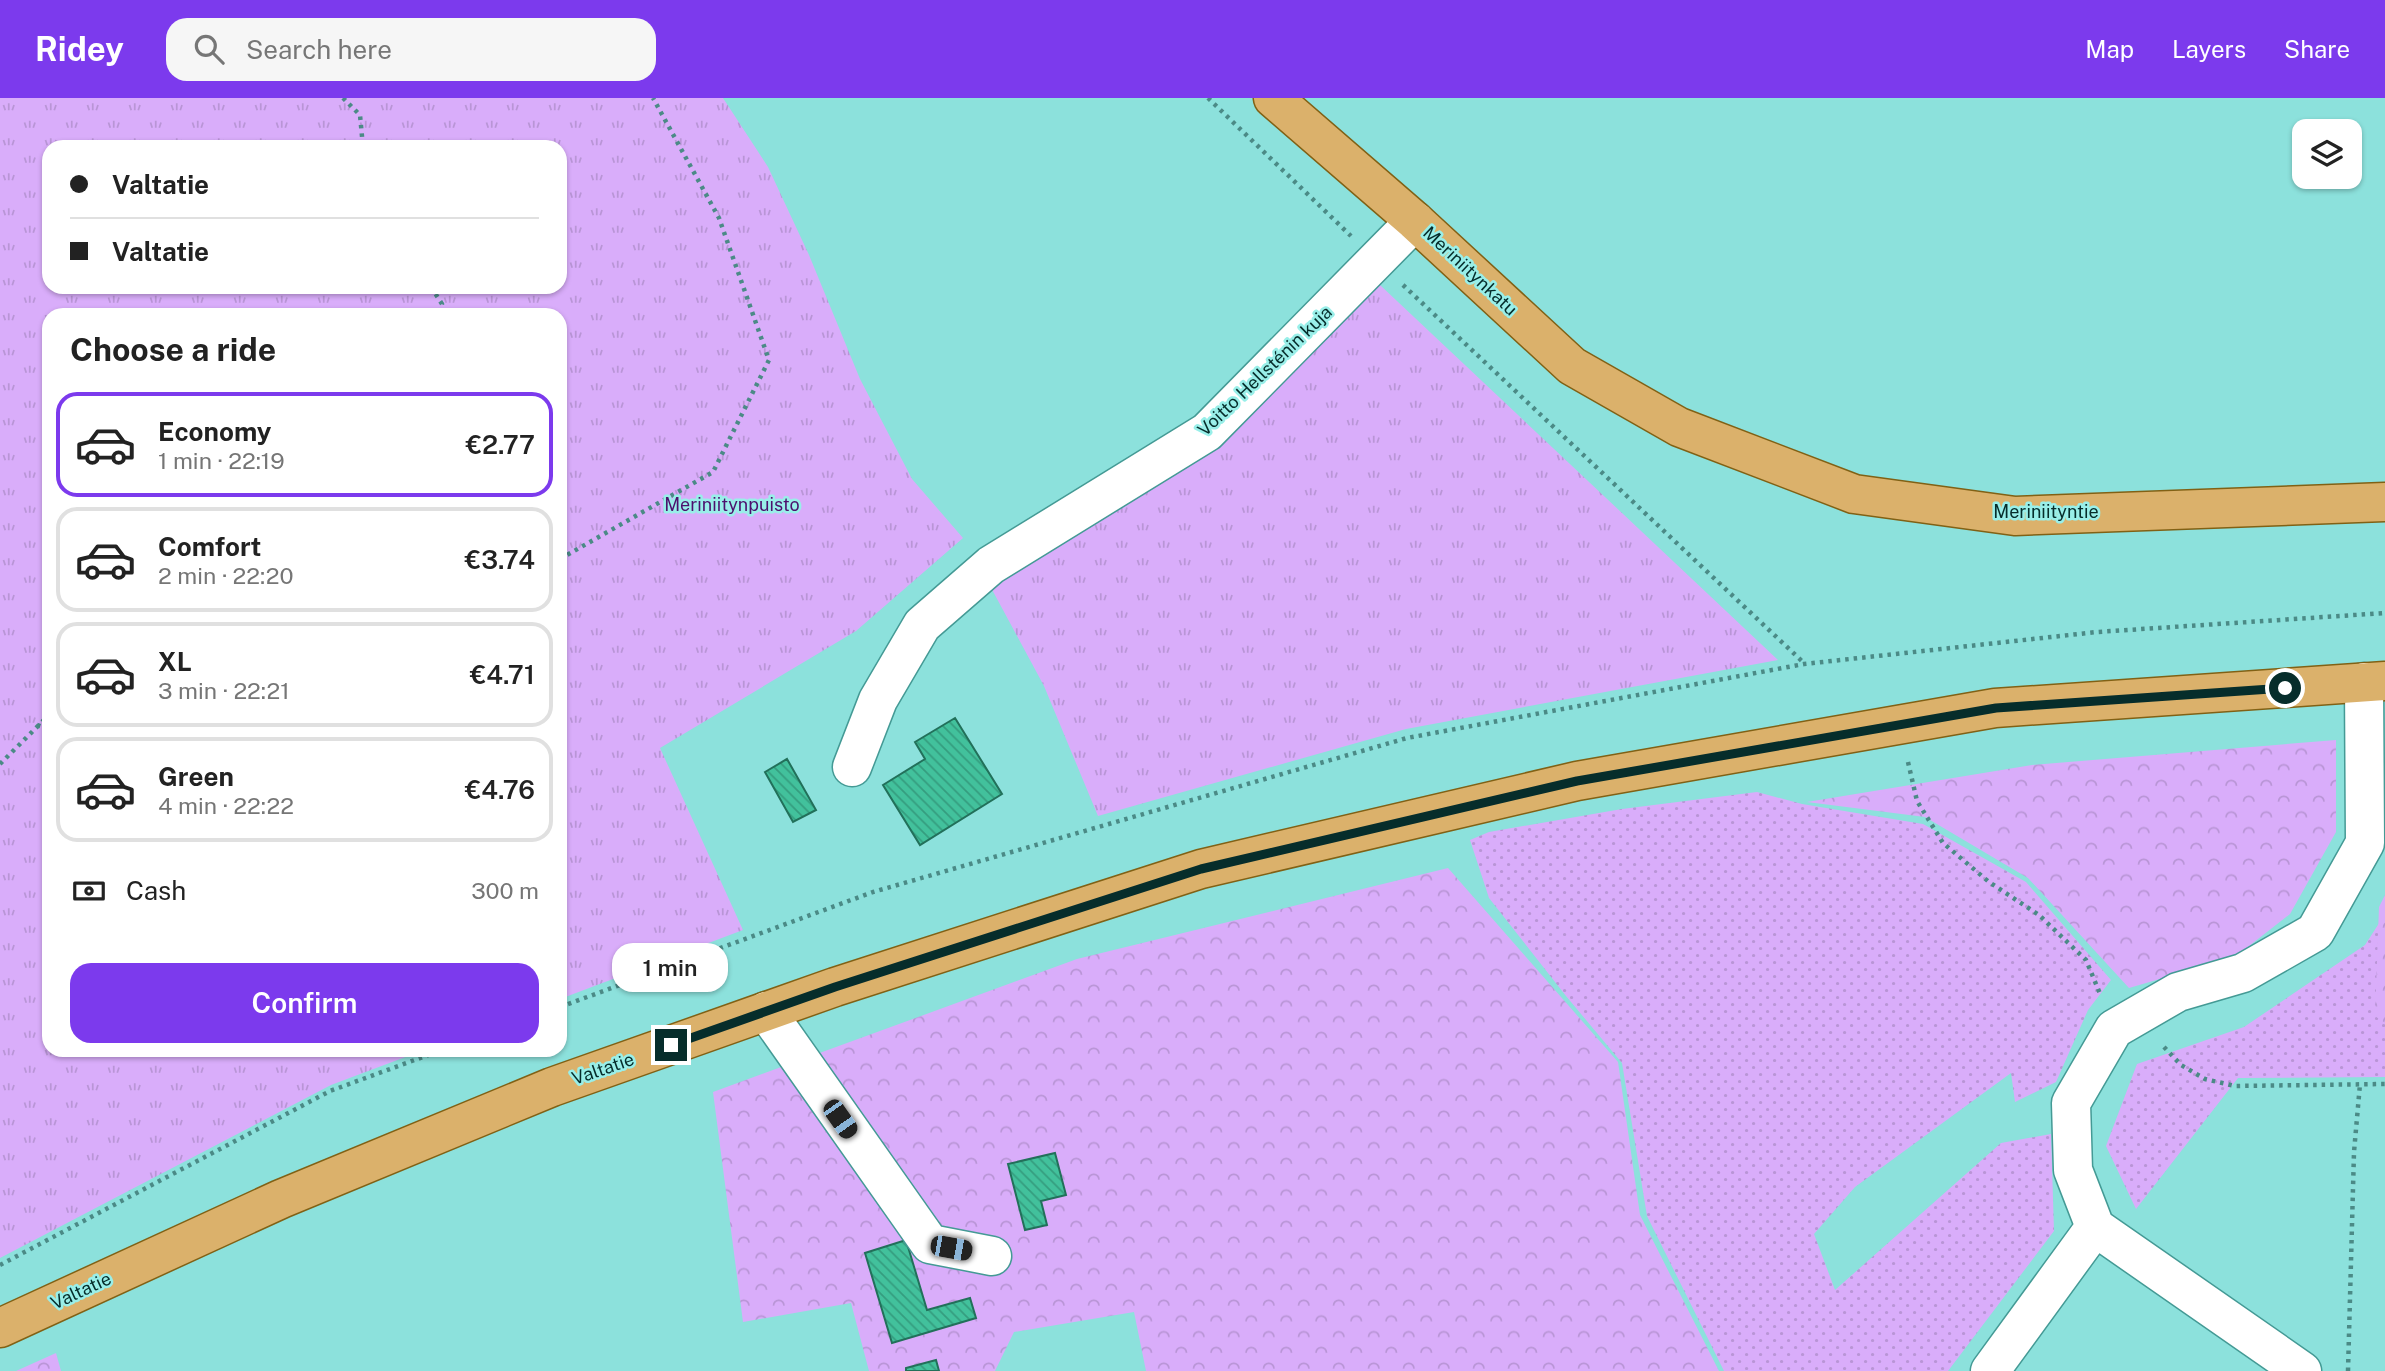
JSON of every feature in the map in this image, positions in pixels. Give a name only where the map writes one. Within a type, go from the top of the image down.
[{"type":"main road","name":"Meriniitynkatu","points":[[1273,98],[1415,220],[1572,366],[1679,427]]},
{"type":"main road","name":"Meriniityntie","points":[[1679,427],[1854,494],[2015,516],[2385,502]]},
{"type":"main road","name":"Valtatie","points":[[0,1328],[281,1199],[552,1087],[766,1012],[1201,869],[1577,781],[1996,708],[2375,682]]},
{"type":"street","name":"Voitto Hellsténin kuja","points":[[852,767],[878,700],[922,625],[991,565],[1207,432],[1415,220]]},
{"type":"street","points":[[2302,1371],[2095,1227],[2073,1170],[2071,1103],[2114,1029],[2178,992],[2244,973],[2315,932],[2365,843],[2375,682]]},
{"type":"street","points":[[766,1012],[930,1244],[992,1256]]},
{"type":"street","points":[[1990,1371],[2095,1227]]},
{"type":"path","points":[[343,98],[360,115],[362,140]]},
{"type":"path","points":[[567,555],[713,472],[769,360],[719,218],[653,98]]},
{"type":"path","points":[[1208,98],[1804,664]]},
{"type":"path","points":[[567,1004],[873,892],[1407,737],[1804,664],[2097,632],[2385,613]]},
{"type":"path","points":[[0,764],[42,721]]},
{"type":"path","points":[[37,725],[42,727]]},
{"type":"path","points":[[1899,725],[1917,802],[1943,843],[1989,882],[2039,915],[2086,960],[2114,1029]]},
{"type":"path","points":[[2164,1047],[2181,1065],[2205,1079],[2235,1086],[2385,1084]]},
{"type":"path","points":[[0,1265],[330,1091],[423,1057]]},
{"type":"path","points":[[2348,1371],[2354,1152],[2360,1084]]},
{"type":"green space","name":"Meriniitynpuisto","points":[[0,98],[723,98],[768,167],[809,255],[860,379],[912,479],[963,538],[856,631],[660,748],[743,930],[567,996],[567,308],[42,308],[42,1057],[405,1057],[331,1085],[0,1258]]},
{"type":"green space","points":[[1380,285],[1778,660],[1406,729],[1098,816],[1044,686],[989,584],[1223,432]]},
{"type":"green space","points":[[2336,740],[2336,832],[2290,914],[2235,957],[2129,988],[2028,878],[1925,817],[1807,802],[2032,765]]},
{"type":"green space","points":[[1757,792],[1802,804],[1923,824],[2026,882],[2111,980],[2088,1010],[2056,1082],[2015,1102],[2011,1073],[1855,1187],[1814,1234],[1835,1290],[2001,1143],[2051,1134],[2054,1231],[1948,1371],[1724,1371],[1647,1216],[1622,1063],[1489,898],[1470,840],[1489,832],[1622,809]]},
{"type":"green space","points":[[1448,868],[1618,1062],[1640,1215],[1719,1371],[1146,1371],[1134,1312],[1014,1332],[995,1371],[869,1371],[851,1303],[743,1322],[713,1092],[1077,959]]},
{"type":"green space","points":[[2385,895],[2385,1023],[2375,1016],[2379,907]]},
{"type":"green space","points":[[2385,914],[2385,1077],[2238,1078],[2136,1209],[2106,1146],[2137,1064],[2244,1027],[2365,945]]},
{"type":"green space","points":[[56,1353],[61,1371],[16,1371]]},
{"type":"building","points":[[955,718],[1002,794],[920,845],[883,785],[925,759],[915,742]]},
{"type":"building","points":[[787,759],[816,810],[793,822],[765,772]]},
{"type":"building","points":[[1055,1153],[1066,1195],[1041,1201],[1047,1225],[1025,1230],[1008,1164]]},
{"type":"building","points":[[906,1240],[927,1310],[970,1298],[976,1318],[892,1343],[865,1253]]},
{"type":"building","points":[[936,1360],[939,1371],[906,1371],[906,1368]]},
{"type":"route","points":[[671,1045],[835,987],[1201,869],[1577,781],[1996,708],[2285,688]]}]
